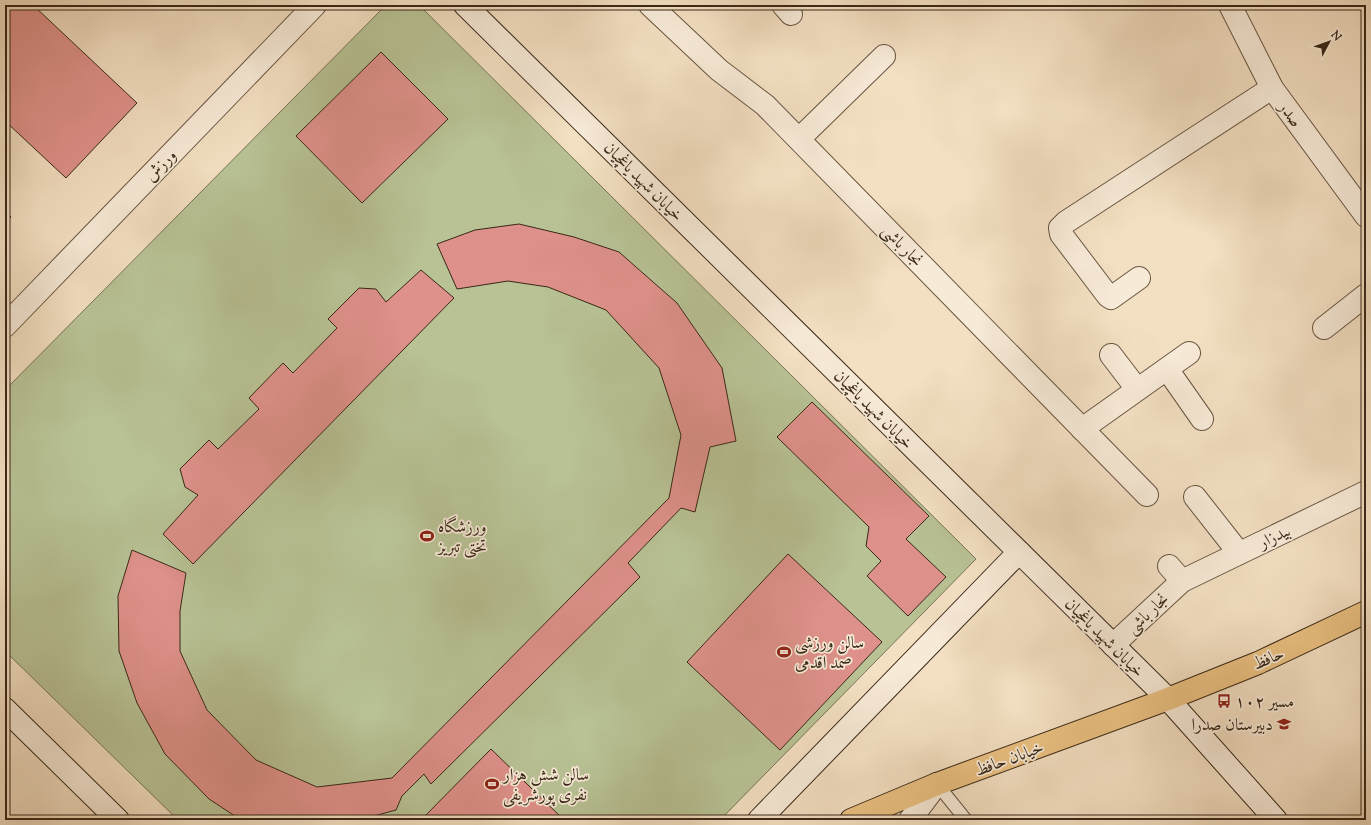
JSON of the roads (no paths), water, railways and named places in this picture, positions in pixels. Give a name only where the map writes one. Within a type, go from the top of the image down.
[{"type":"main road","name":"حافظ","points":[[1168,699],[1258,663],[1366,612]]},
{"type":"main road","name":"خیابان حافظ","points":[[851,820],[937,784],[1168,699]]},
{"type":"street","name":"ورزش","points":[[5,326],[315,5]]},
{"type":"street","name":"خیابان شهید یاغچیان","points":[[465,5],[1168,699],[1276,820]]},
{"type":"street","name":"نجار باشی","points":[[650,5],[719,70],[765,105],[1147,495]]},
{"type":"street","name":"صدر","points":[[1230,5],[1272,88],[1363,204]]},
{"type":"street","points":[[799,139],[884,56]]},
{"type":"street","points":[[1139,278],[1111,298],[1061,234],[1060,228],[1066,222],[1272,88]]},
{"type":"street","points":[[1324,328],[1366,295]]},
{"type":"street","points":[[1082,429],[1136,389],[1189,353]]},
{"type":"street","points":[[1112,355],[1136,389]]},
{"type":"street","points":[[1167,369],[1202,419]]},
{"type":"street","name":"بیدزار","points":[[1175,574],[1239,553],[1366,492]]},
{"type":"street","points":[[1195,497],[1239,553]]},
{"type":"street","points":[[759,820],[1019,552]]},
{"type":"street","name":"نجار باشی","points":[[1113,645],[1175,574]]},
{"type":"street","points":[[5,709],[118,820]]},
{"type":"street","points":[[910,820],[937,784]]},
{"type":"lane","points":[[937,784],[966,820]]},
{"type":"place","name":"ورزشگاه تختی تبریز","points":[[427,536]]},
{"type":"place","name":"سالن ورزشی صمد اقدمی","points":[[784,652]]},
{"type":"place","name":"مسیر ۱۰۲","points":[[1224,701]]},
{"type":"place","name":"دبیرستان صدرا","points":[[1284,724]]},
{"type":"place","name":"سالن شش هزار نفری پورشریفی","points":[[492,784]]}]
